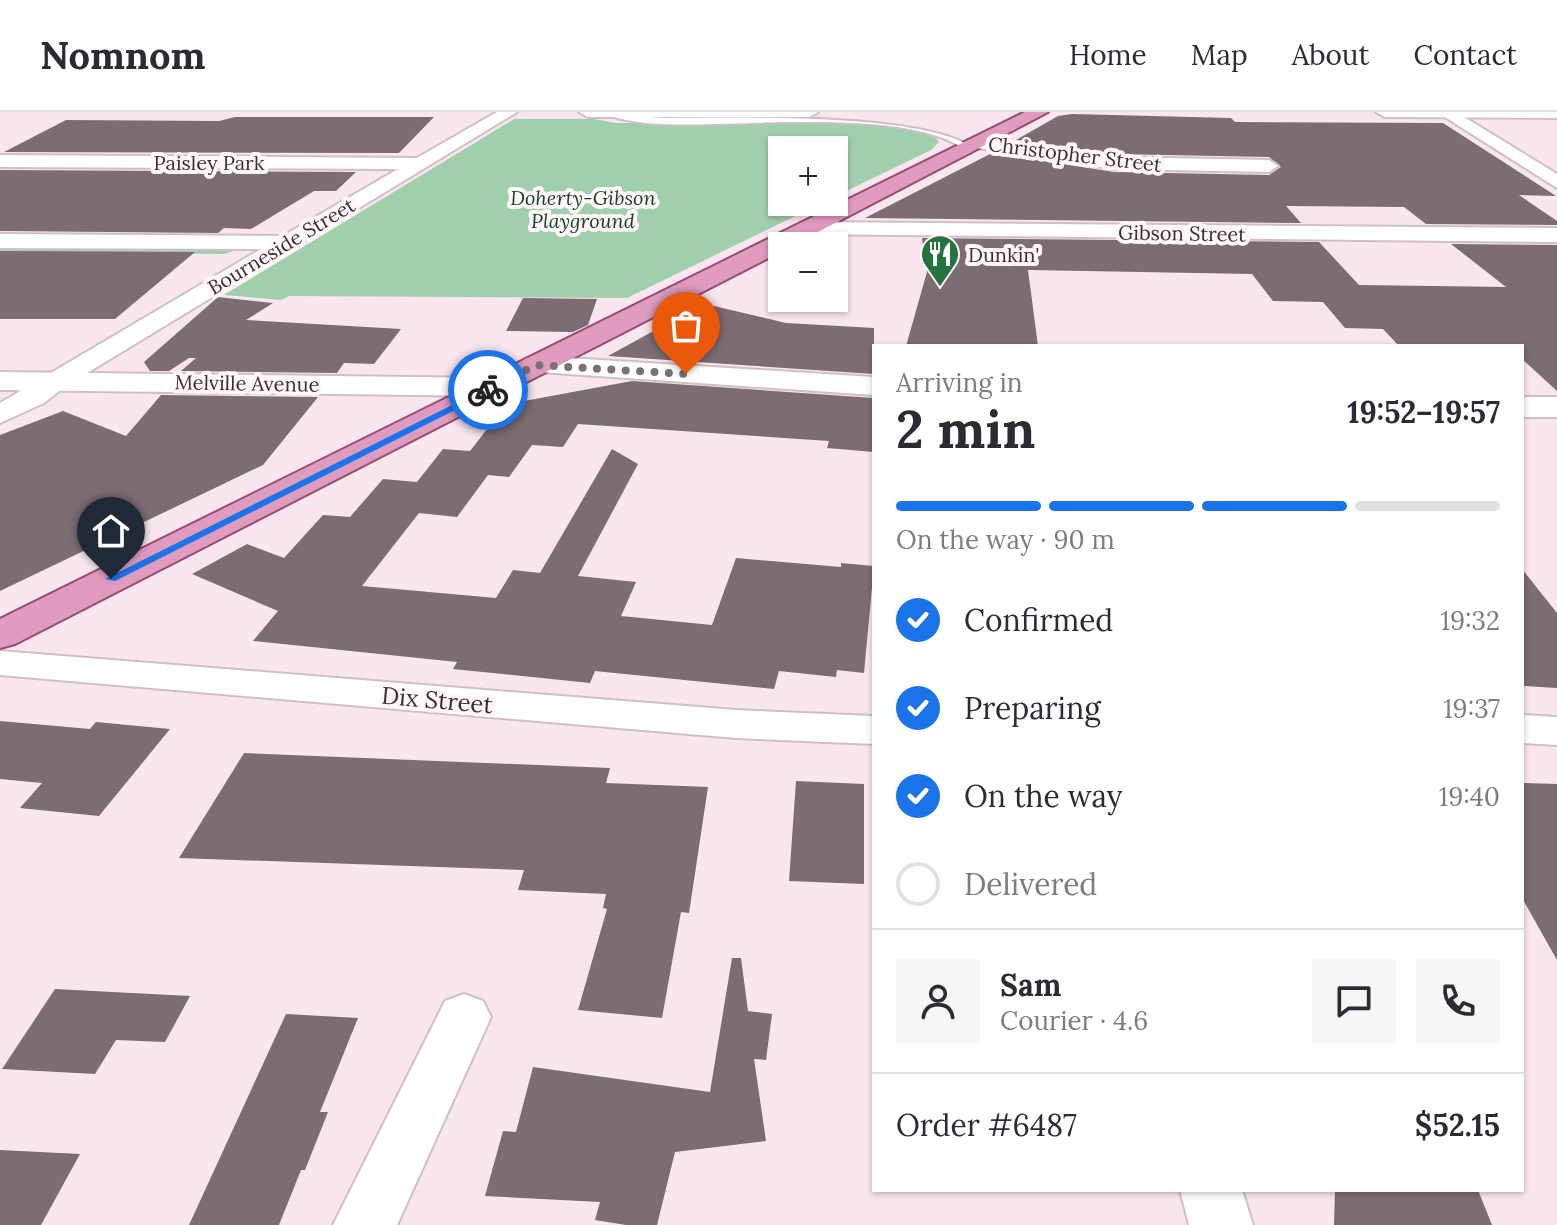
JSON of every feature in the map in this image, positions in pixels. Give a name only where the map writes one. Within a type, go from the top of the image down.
[{"type":"main road","points":[[0,635],[1039,112]]},
{"type":"street","name":"Bourneside Street","points":[[0,414],[34,397],[54,381],[509,112]]},
{"type":"street","points":[[588,112],[809,112]]},
{"type":"street","points":[[1385,112],[1557,113]]},
{"type":"street","points":[[1445,112],[1557,182]]},
{"type":"street","name":"Christopher Street","points":[[972,145],[1126,164],[1269,166]]},
{"type":"street","name":"Paisley Park","points":[[0,161],[418,164]]},
{"type":"street","name":"Gibson Street","points":[[808,229],[1557,235]]},
{"type":"street","points":[[0,241],[286,243]]},
{"type":"street","points":[[0,255],[262,258]]},
{"type":"street","points":[[536,365],[872,386]]},
{"type":"street","name":"Melville Avenue","points":[[0,381],[494,387]]},
{"type":"street","points":[[1524,407],[1557,407]]},
{"type":"street","name":"Dix Street","points":[[0,663],[736,724],[872,730]]},
{"type":"street","points":[[1524,729],[1557,731]]},
{"type":"street","points":[[365,1225],[464,1017]]},
{"type":"street","points":[[1212,1192],[1221,1225]]},
{"type":"lane","points":[[606,112],[653,120],[897,121],[942,131],[972,145]]},
{"type":"green space","name":"Doherty-Gibson Playground","points":[[514,119],[594,119],[616,123],[874,123],[919,129],[933,135],[939,142],[931,150],[848,190],[848,136],[768,136],[768,216],[795,216],[627,298],[289,296],[281,300],[224,295]]},
{"type":"green space","points":[[0,244],[242,248],[224,254],[0,252]]},
{"type":"building","points":[[1058,116],[1231,118],[1235,122],[1443,123],[1556,196],[1519,195],[1557,221],[1557,225],[1426,224],[1404,207],[1286,206],[1301,223],[865,218],[992,153],[1114,172],[1269,175],[1281,167],[1269,157],[1114,154],[1016,140]]},
{"type":"building","points":[[235,117],[434,117],[399,153],[4,152],[66,120],[219,121]]},
{"type":"building","points":[[0,170],[356,172],[336,191],[314,191],[251,229],[224,228],[218,233],[0,231]]},
{"type":"building","points":[[922,238],[1319,242],[1359,285],[1506,287],[1451,244],[1557,245],[1557,391],[1524,361],[1524,344],[1397,344],[1383,329],[1345,328],[1323,302],[1273,301],[1252,274],[1028,270],[1038,344],[907,344],[927,272]]},
{"type":"building","points":[[0,251],[195,252],[115,319],[0,319]]},
{"type":"building","points":[[218,297],[273,303],[246,320],[401,329],[374,364],[344,363],[337,373],[181,371],[196,358],[189,358],[169,371],[150,371],[144,362]]},
{"type":"building","points":[[523,298],[597,299],[588,325],[573,332],[506,331]]},
{"type":"building","points":[[714,306],[786,323],[874,328],[872,374],[608,356],[668,323],[679,326]]},
{"type":"building","points":[[632,381],[872,398],[872,452],[827,448],[829,441],[578,424],[563,447],[532,445],[509,477],[488,475],[457,517],[419,513],[362,586],[496,598],[513,570],[540,573],[612,449],[638,464],[578,576],[636,582],[621,616],[712,625],[736,558],[841,567],[841,563],[872,566],[864,673],[837,670],[836,677],[779,671],[774,689],[595,671],[590,683],[453,669],[457,662],[253,641],[278,611],[192,574],[247,544],[284,558],[323,515],[350,517],[383,479],[417,482],[443,449],[470,451],[498,415],[497,406]]},
{"type":"building","points":[[161,395],[318,397],[263,465],[0,591],[0,435],[63,411],[126,436]]},
{"type":"building","points":[[1524,572],[1557,613],[1557,688],[1524,686]]},
{"type":"building","points":[[0,721],[90,729],[96,722],[170,729],[99,816],[20,808],[42,783],[0,779]]},
{"type":"building","points":[[244,753],[610,768],[606,783],[708,787],[689,913],[681,912],[662,1018],[578,1010],[607,909],[603,908],[606,894],[518,890],[524,870],[179,858]]},
{"type":"building","points":[[796,781],[864,784],[864,884],[789,881]]},
{"type":"building","points":[[1524,783],[1557,784],[1557,960],[1524,902]]},
{"type":"building","points":[[732,958],[741,958],[748,1011],[772,1014],[766,1060],[754,1059],[766,1141],[675,1152],[657,1225],[626,1225],[595,1220],[600,1202],[485,1196],[503,1131],[516,1132],[533,1067],[710,1092]]},
{"type":"building","points":[[55,989],[190,996],[165,1042],[116,1040],[95,1074],[2,1069]]},
{"type":"building","points":[[286,1014],[358,1018],[320,1112],[328,1112],[305,1170],[301,1170],[279,1225],[189,1225]]},
{"type":"building","points":[[0,1150],[80,1154],[41,1225],[0,1225]]},
{"type":"building","points":[[1335,1192],[1479,1192],[1492,1225],[1334,1225]]},
{"type":"way so far","points":[[488,390],[536,365],[686,374]]},
{"type":"place","name":"Dunkin'","points":[[940,288]]},
{"type":"route","points":[[111,579],[488,390]]}]
